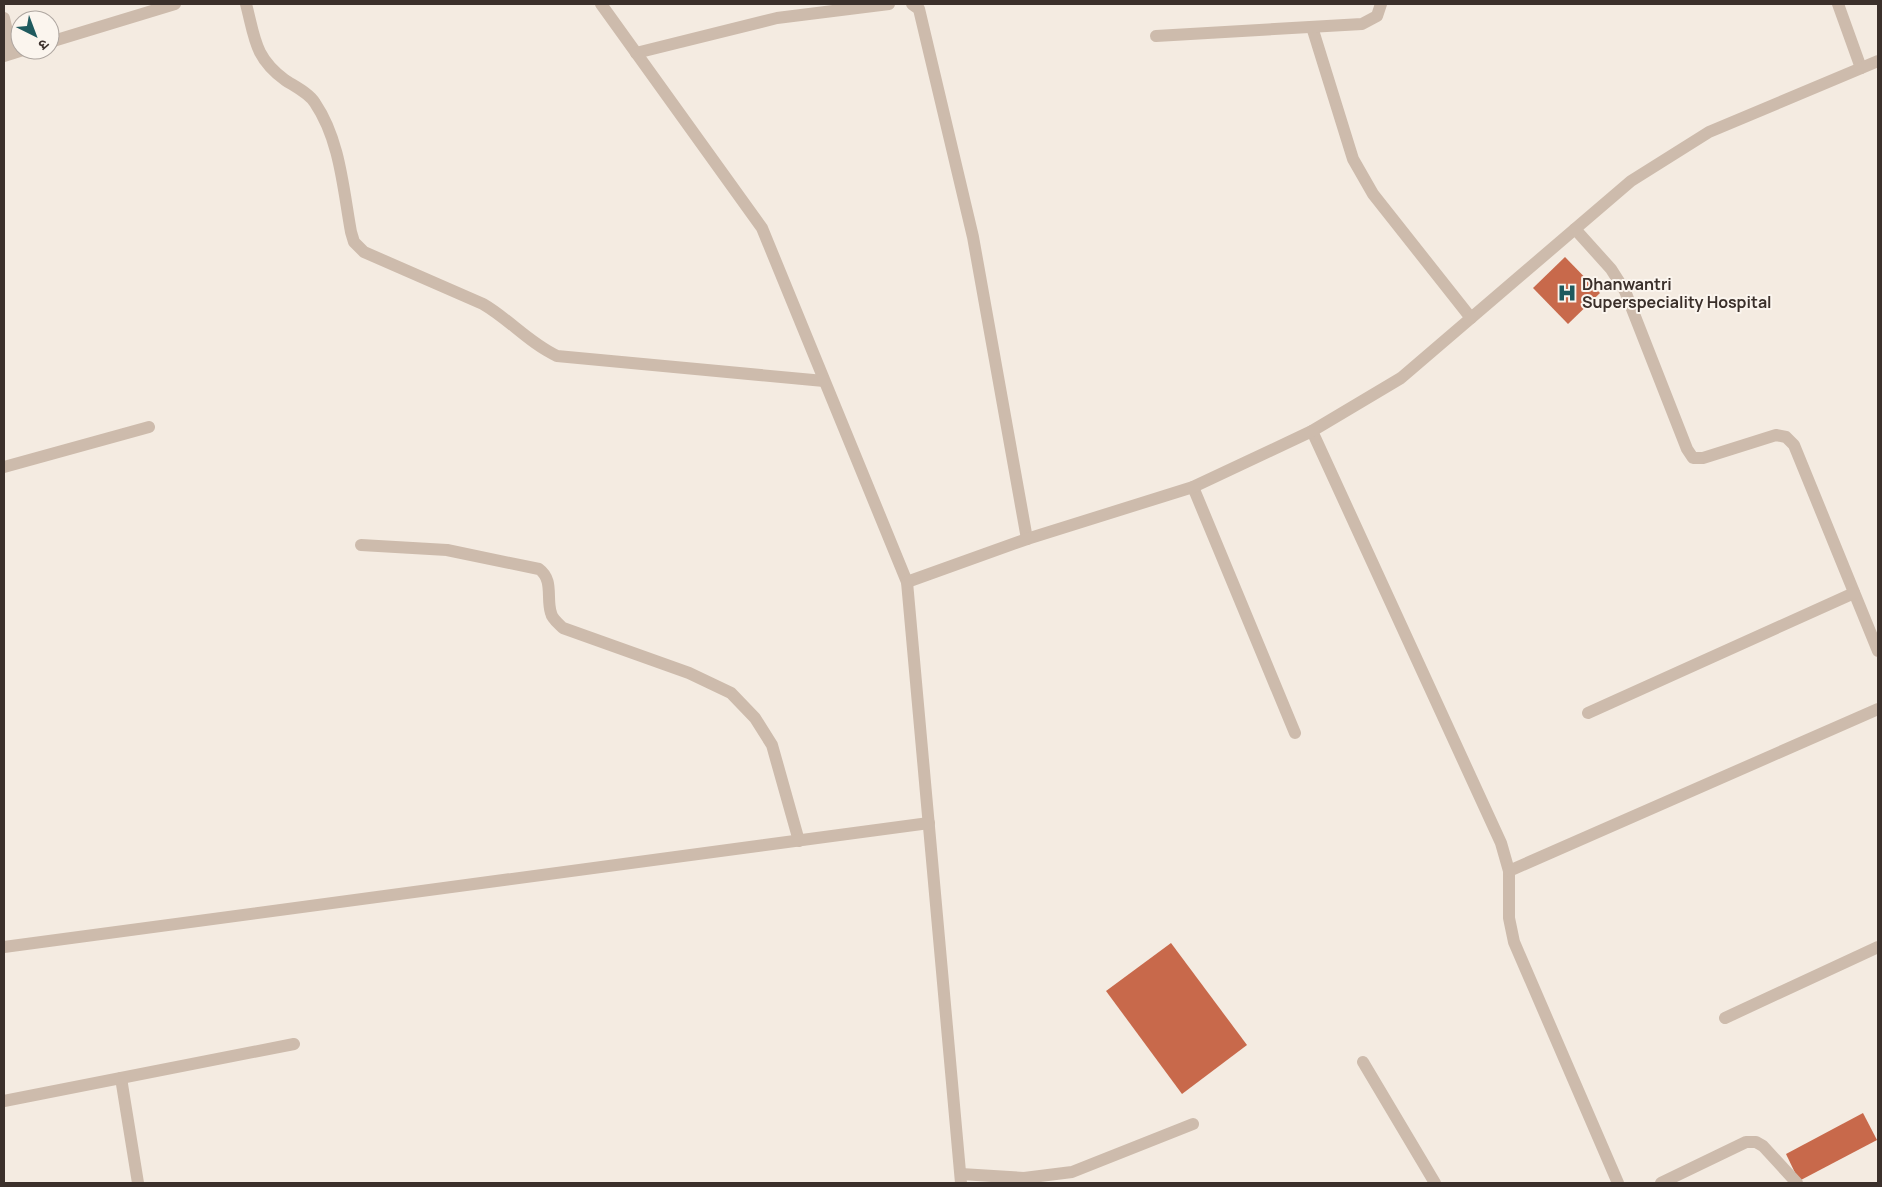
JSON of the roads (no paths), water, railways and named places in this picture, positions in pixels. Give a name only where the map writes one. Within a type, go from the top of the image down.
[{"type":"street","points":[[60,39],[174,4]]},
{"type":"street","points":[[246,4],[258,52],[270,69],[314,100],[328,123],[336,150],[351,232],[354,242],[364,252],[483,304],[499,313],[543,350],[557,356],[824,381]]},
{"type":"street","points":[[600,4],[762,228],[907,582],[961,1178],[1024,1178],[1072,1172],[1193,1124]]},
{"type":"street","points":[[636,53],[778,18],[889,4]]},
{"type":"street","points":[[912,4],[919,10],[974,237],[1027,539]]},
{"type":"street","points":[[1156,36],[1362,24],[1377,16],[1381,4]]},
{"type":"street","points":[[1838,4],[1861,68]]},
{"type":"street","points":[[4,18],[10,41]]},
{"type":"street","points":[[1312,27],[1354,159],[1373,194],[1471,318]]},
{"type":"street","points":[[907,582],[1027,539],[1192,487],[1312,431],[1401,378],[1631,181],[1709,132],[1878,61]]},
{"type":"street","points":[[1575,228],[1611,269],[1625,291],[1687,449],[1693,458],[1702,458],[1776,436],[1786,437],[1794,445],[1878,652]]},
{"type":"street","points":[[4,466],[148,427]]},
{"type":"street","points":[[1312,431],[1501,843],[1509,872],[1509,918],[1514,942],[1618,1183]]},
{"type":"street","points":[[1192,487],[1295,733]]},
{"type":"street","points":[[361,545],[447,550],[539,569],[545,573],[548,580],[551,614],[563,628],[689,673],[731,693],[755,718],[772,745],[799,841]]},
{"type":"street","points":[[1588,713],[1854,593]]},
{"type":"street","points":[[1509,872],[1878,709]]},
{"type":"street","points":[[4,947],[929,823]]},
{"type":"street","points":[[1725,1018],[1878,947]]},
{"type":"street","points":[[4,1101],[294,1044]]},
{"type":"street","points":[[1363,1062],[1434,1183]]},
{"type":"street","points":[[121,1078],[138,1183]]},
{"type":"street","points":[[1661,1183],[1746,1142],[1756,1142],[1763,1146],[1797,1183]]},
{"type":"place","name":"Dhanwantri Superspeciality Hospital","points":[[1567,293]]}]
